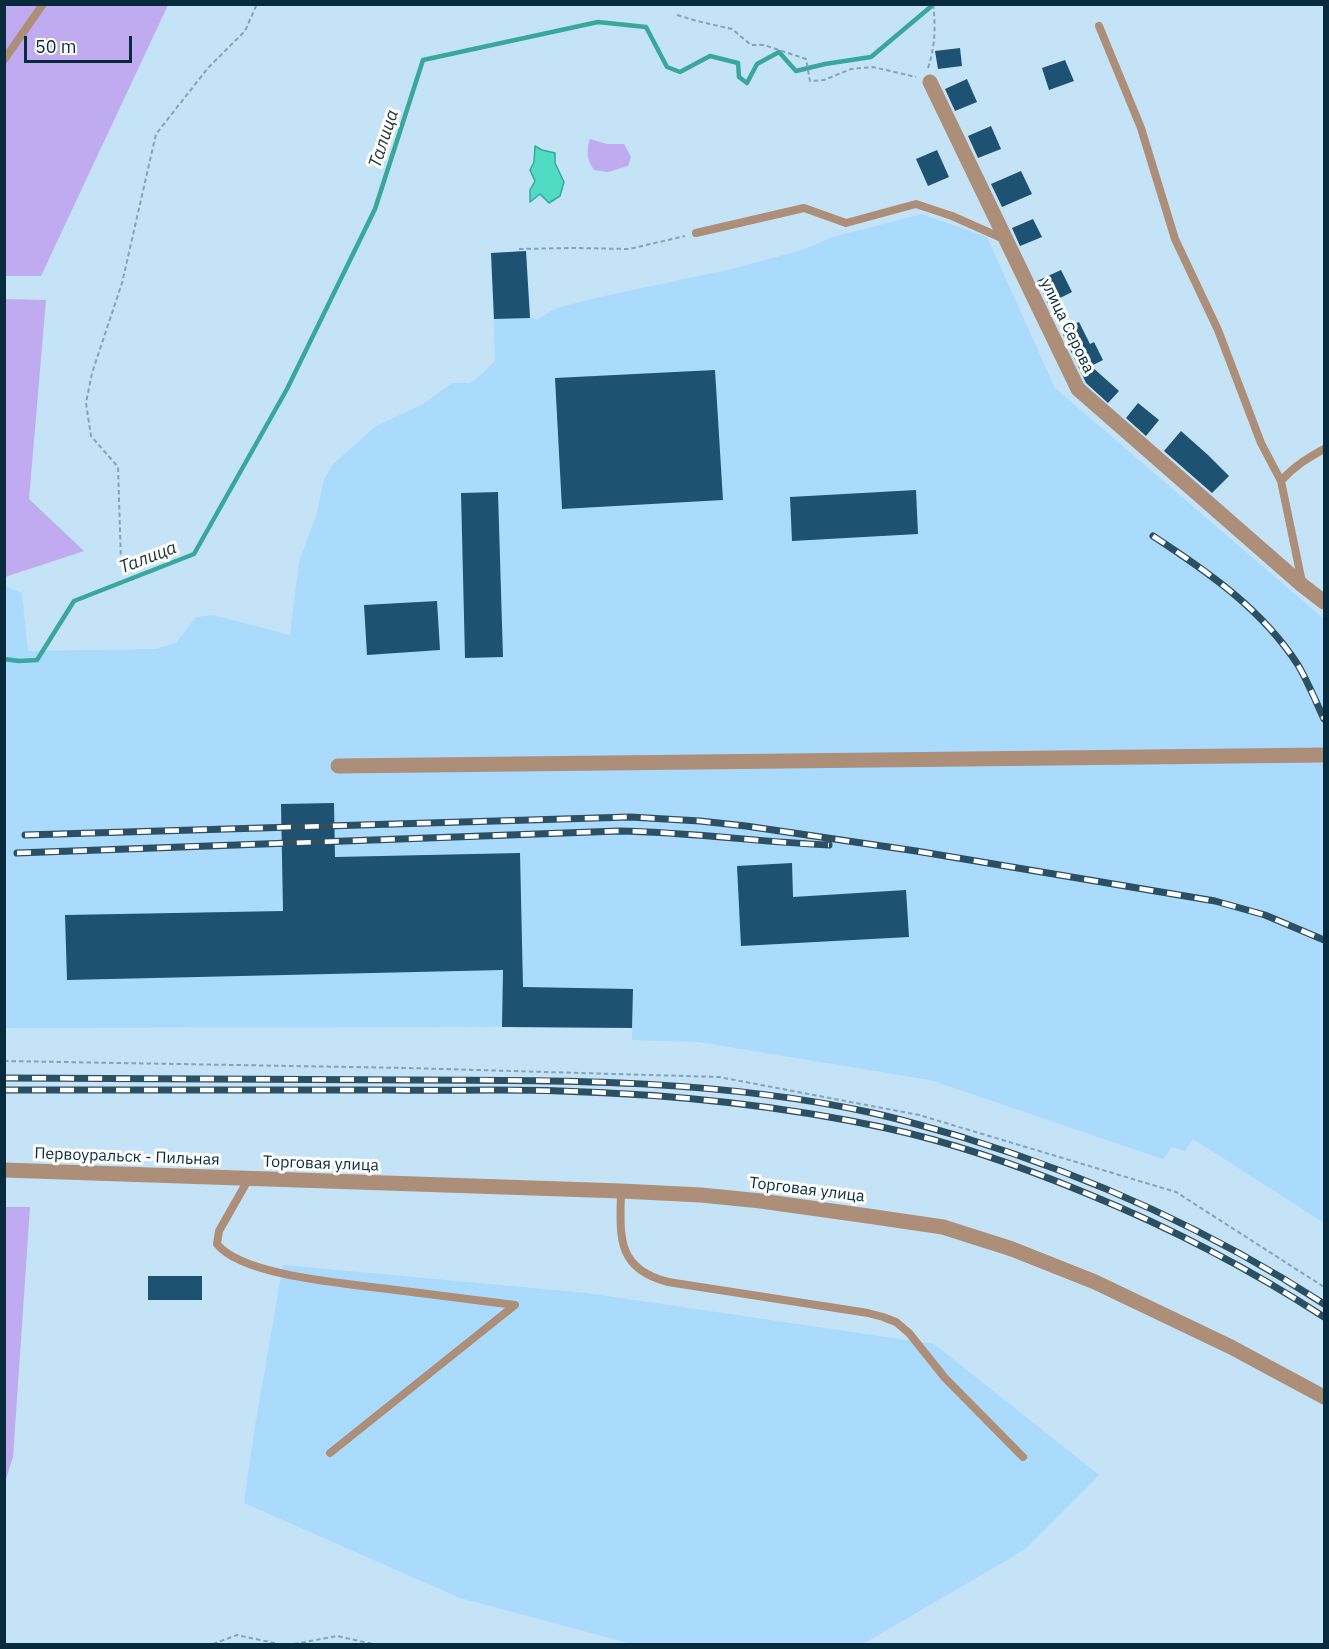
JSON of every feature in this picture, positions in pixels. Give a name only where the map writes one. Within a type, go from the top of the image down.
[{"type":"street","name":"улица Серова","points":[[930,82],[1078,389],[1324,602]]},
{"type":"street","points":[[338,766],[1324,754]]},
{"type":"street","name":"Первоуральск - Пильная","points":[[4,1170],[248,1180]]},
{"type":"street","name":"Торговая улица","points":[[248,1180],[701,1195],[868,1215],[943,1227],[1012,1248],[1095,1282],[1231,1347],[1324,1397]]},
{"type":"lane","points":[[4,60],[43,4]]},
{"type":"lane","points":[[1099,26],[1141,128],[1175,239],[1218,330],[1261,443],[1281,481],[1302,585]]},
{"type":"lane","points":[[696,233],[804,208],[846,223],[916,204],[952,216],[1006,240]]},
{"type":"lane","points":[[1281,481],[1290,470],[1324,449]]},
{"type":"lane","points":[[248,1180],[219,1231],[217,1244],[224,1252],[242,1262],[300,1278],[515,1305],[330,1453]]},
{"type":"lane","points":[[621,1191],[620,1232],[623,1247],[639,1269],[652,1278],[868,1313],[896,1323],[916,1341],[945,1378],[1023,1457]]},
{"type":"path","points":[[121,562],[118,466],[92,436],[86,403],[92,373],[122,283],[156,134],[208,68],[245,32],[256,4]]},
{"type":"path","points":[[930,82],[928,70],[936,22],[933,4]]},
{"type":"path","points":[[677,15],[732,29],[751,45],[764,45],[806,59],[810,81],[824,80],[850,69],[873,67],[909,74],[930,82]]},
{"type":"path","points":[[519,249],[629,249],[696,233]]},
{"type":"path","points":[[4,1061],[408,1068],[719,1077],[919,1114],[1176,1192],[1324,1287]]},
{"type":"path","points":[[213,1644],[237,1635],[279,1644]]},
{"type":"path","points":[[294,1644],[337,1636],[373,1644]]},
{"type":"shaded area","points":[[5,5],[168,5],[41,276],[5,276]]},
{"type":"shaded area","points":[[590,139],[607,144],[624,144],[631,157],[628,166],[608,172],[594,170],[588,155]]},
{"type":"shaded area","points":[[535,146],[555,153],[555,163],[564,182],[560,196],[549,203],[540,194],[530,202],[530,190],[535,181],[530,170],[534,162]]},
{"type":"shaded area","points":[[922,214],[987,237],[1055,388],[1324,619],[1324,1223],[1193,1139],[1185,1151],[1171,1147],[1163,1159],[930,1080],[698,1042],[632,1040],[632,1028],[5,1028],[4,586],[22,593],[28,651],[155,649],[176,643],[196,617],[213,615],[290,635],[299,562],[316,516],[324,480],[331,466],[376,426],[423,404],[452,383],[469,383],[495,361],[491,253],[526,251],[530,317],[537,320],[554,309],[732,269],[802,250],[833,237]]},
{"type":"shaded area","points":[[5,299],[46,300],[29,499],[84,551],[5,577]]},
{"type":"shaded area","points":[[5,1207],[30,1207],[13,1457],[5,1482]]},
{"type":"shaded area","points":[[283,1265],[587,1293],[934,1344],[1099,1475],[1024,1550],[863,1644],[632,1644],[460,1598],[244,1503]]},
{"type":"building","points":[[960,48],[962,66],[938,69],[935,51]]},
{"type":"building","points":[[1065,60],[1074,81],[1049,90],[1042,68]]},
{"type":"building","points":[[967,79],[977,102],[955,111],[945,89]]},
{"type":"building","points":[[991,126],[1001,149],[978,158],[968,136]]},
{"type":"building","points":[[937,150],[949,177],[928,186],[916,159]]},
{"type":"building","points":[[1021,171],[1032,194],[1002,207],[991,184]]},
{"type":"building","points":[[1033,219],[1042,237],[1020,246],[1012,228]]},
{"type":"building","points":[[526,251],[530,318],[494,319],[491,253]]},
{"type":"building","points":[[1061,270],[1072,292],[1048,304],[1037,281]]},
{"type":"building","points":[[1079,322],[1090,344],[1094,342],[1103,360],[1091,366],[1119,391],[1108,403],[1086,383],[1061,330]]},
{"type":"building","points":[[715,370],[723,500],[562,509],[555,378]]},
{"type":"building","points":[[1138,403],[1159,420],[1146,436],[1126,418]]},
{"type":"building","points":[[1181,431],[1229,476],[1212,493],[1164,451]]},
{"type":"building","points":[[916,490],[918,534],[792,541],[790,497]]},
{"type":"building","points":[[498,492],[503,657],[465,658],[461,493]]},
{"type":"building","points":[[437,601],[440,650],[367,655],[364,605]]},
{"type":"building","points":[[334,803],[335,857],[520,853],[523,987],[633,989],[632,1028],[502,1027],[503,970],[67,980],[65,915],[283,911],[281,804]]},
{"type":"building","points":[[792,863],[793,897],[906,890],[909,937],[741,946],[737,866]]},
{"type":"building","points":[[148,1276],[202,1276],[202,1300],[148,1300]]},
{"type":"waterway","name":"Талица","points":[[4,659],[37,660],[74,601],[194,554],[287,389],[375,209],[423,60],[598,22],[646,27],[667,67],[680,72],[710,56],[738,63],[739,77],[747,83],[757,64],[779,52],[796,71],[871,57],[934,4]]},
{"type":"railway","points":[[1153,536],[1214,578],[1268,626],[1298,665],[1324,719]]},
{"type":"railway","points":[[25,835],[630,817],[700,821],[916,851],[1215,901],[1265,915],[1324,940]]},
{"type":"railway","points":[[17,853],[619,831],[829,845]]},
{"type":"railway","points":[[4,1078],[588,1082],[703,1088],[817,1102],[919,1125],[1012,1153],[1059,1170],[1195,1230],[1239,1253],[1324,1304]]},
{"type":"railway","points":[[4,1090],[560,1091],[724,1102],[846,1120],[938,1141],[988,1156],[1119,1207],[1209,1250],[1268,1282],[1324,1317]]}]
